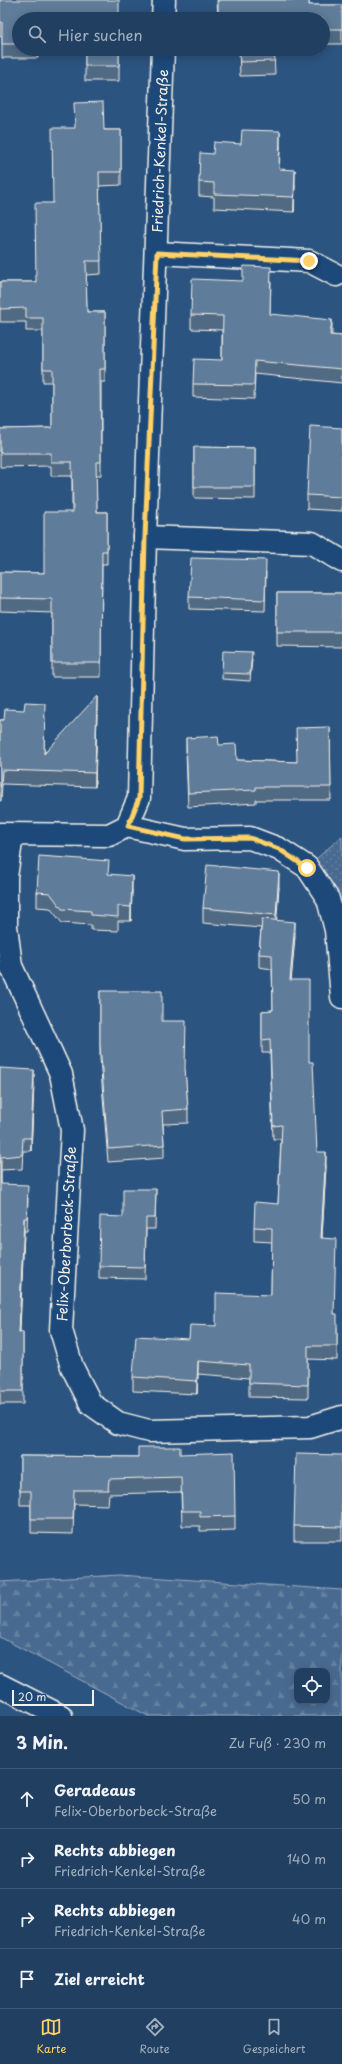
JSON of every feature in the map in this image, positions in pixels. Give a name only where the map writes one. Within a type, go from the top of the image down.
[{"type":"street","points":[[163,12],[164,0]]},
{"type":"street","name":"Friedrich-Kenkel-Straße","points":[[128,826],[139,798],[145,537],[157,253],[162,56]]},
{"type":"street","name":"Friedrich-Kenkel-Straße","points":[[157,253],[309,261],[336,275]]},
{"type":"street","points":[[145,537],[312,543],[342,561]]},
{"type":"street","points":[[6,834],[109,835],[128,826],[185,839],[250,838],[279,849],[307,868],[328,899],[336,930],[342,997]]},
{"type":"street","name":"Felix-Oberborbeck-Straße","points":[[6,834],[6,926],[12,966],[61,1074],[72,1130],[61,1330],[72,1367],[91,1404],[118,1423],[149,1431],[310,1427],[342,1417]]},
{"type":"street","points":[[0,1685],[61,1716]]},
{"type":"green space","points":[[342,836],[342,930],[307,867]]},
{"type":"green space","points":[[119,1575],[342,1590],[342,1716],[148,1716],[0,1637],[0,1582]]},
{"type":"building","points":[[0,0],[119,0],[119,12],[12,12],[12,44],[2,44],[2,22],[0,22]]},
{"type":"building","points":[[218,0],[309,0],[309,5],[342,5],[342,29],[330,29],[330,12],[218,12]]},
{"type":"building","points":[[85,56],[119,56],[119,66],[85,66]]},
{"type":"building","points":[[240,56],[275,56],[275,61],[240,62]]},
{"type":"building","points":[[103,102],[104,130],[121,130],[121,172],[99,172],[101,261],[86,261],[87,312],[105,312],[105,369],[100,369],[101,462],[96,462],[97,512],[107,512],[107,551],[102,551],[101,663],[52,663],[52,599],[0,598],[0,572],[44,573],[44,512],[73,512],[72,462],[51,462],[51,453],[0,453],[0,429],[52,428],[52,369],[43,369],[43,318],[26,318],[26,308],[0,309],[0,282],[36,282],[35,203],[53,203],[52,128],[75,128],[74,103]]},
{"type":"building","points":[[242,130],[280,131],[279,169],[295,170],[294,197],[214,194],[214,183],[199,182],[200,153],[213,154],[214,142],[241,144]]},
{"type":"building","points":[[243,266],[271,267],[270,314],[332,320],[330,335],[342,336],[342,369],[255,361],[254,385],[193,384],[194,359],[222,360],[223,316],[191,315],[192,279],[243,281]]},
{"type":"building","points":[[310,426],[342,428],[342,497],[307,495]]},
{"type":"building","points":[[194,447],[255,448],[255,487],[194,487]]},
{"type":"building","points":[[191,558],[266,560],[265,600],[189,597]]},
{"type":"building","points":[[277,593],[342,593],[342,632],[277,632]]},
{"type":"building","points":[[223,651],[252,652],[250,674],[222,673]]},
{"type":"building","points":[[97,696],[95,773],[2,770],[1,787],[0,786],[0,720],[4,720],[5,709],[24,710],[25,702],[45,703],[44,754]]},
{"type":"building","points":[[330,727],[331,787],[256,787],[256,790],[188,793],[186,738],[218,736],[219,745],[236,744],[237,760],[297,762],[296,728]]},
{"type":"building","points":[[39,856],[109,861],[108,874],[132,876],[131,907],[118,906],[118,917],[91,915],[91,911],[62,909],[50,893],[37,892]]},
{"type":"building","points":[[207,865],[279,872],[276,915],[203,908]]},
{"type":"building","points":[[262,919],[295,922],[290,980],[309,980],[309,1062],[313,1062],[317,1152],[326,1152],[321,1238],[336,1239],[334,1314],[337,1314],[337,1346],[308,1346],[308,1385],[249,1383],[249,1365],[198,1361],[197,1381],[133,1377],[136,1336],[189,1339],[190,1325],[216,1326],[216,1293],[271,1295],[272,1228],[254,1227],[255,1202],[278,1204],[282,1125],[273,1126],[270,1039],[262,1040],[262,1011],[273,1010],[272,955],[259,954]]},
{"type":"building","points":[[100,991],[162,991],[162,1021],[186,1021],[185,1068],[188,1109],[162,1111],[164,1145],[108,1149],[100,1044]]},
{"type":"building","points":[[0,1068],[34,1070],[31,1138],[23,1138],[22,1155],[1,1157],[1,1184],[28,1185],[27,1218],[24,1218],[19,1332],[23,1332],[23,1391],[0,1391]]},
{"type":"building","points":[[123,1189],[156,1189],[155,1218],[146,1218],[145,1267],[99,1266],[100,1216],[123,1217]]},
{"type":"building","points":[[138,1447],[180,1447],[180,1454],[234,1452],[235,1516],[200,1517],[200,1511],[182,1511],[181,1477],[109,1479],[108,1490],[74,1490],[73,1519],[31,1519],[31,1491],[20,1491],[20,1456],[138,1457]]},
{"type":"building","points":[[296,1454],[342,1455],[342,1527],[294,1526]]},
{"type":"route","points":[[307,868],[279,849],[250,838],[185,839],[128,826],[139,798],[145,537],[157,253],[309,261]]}]
